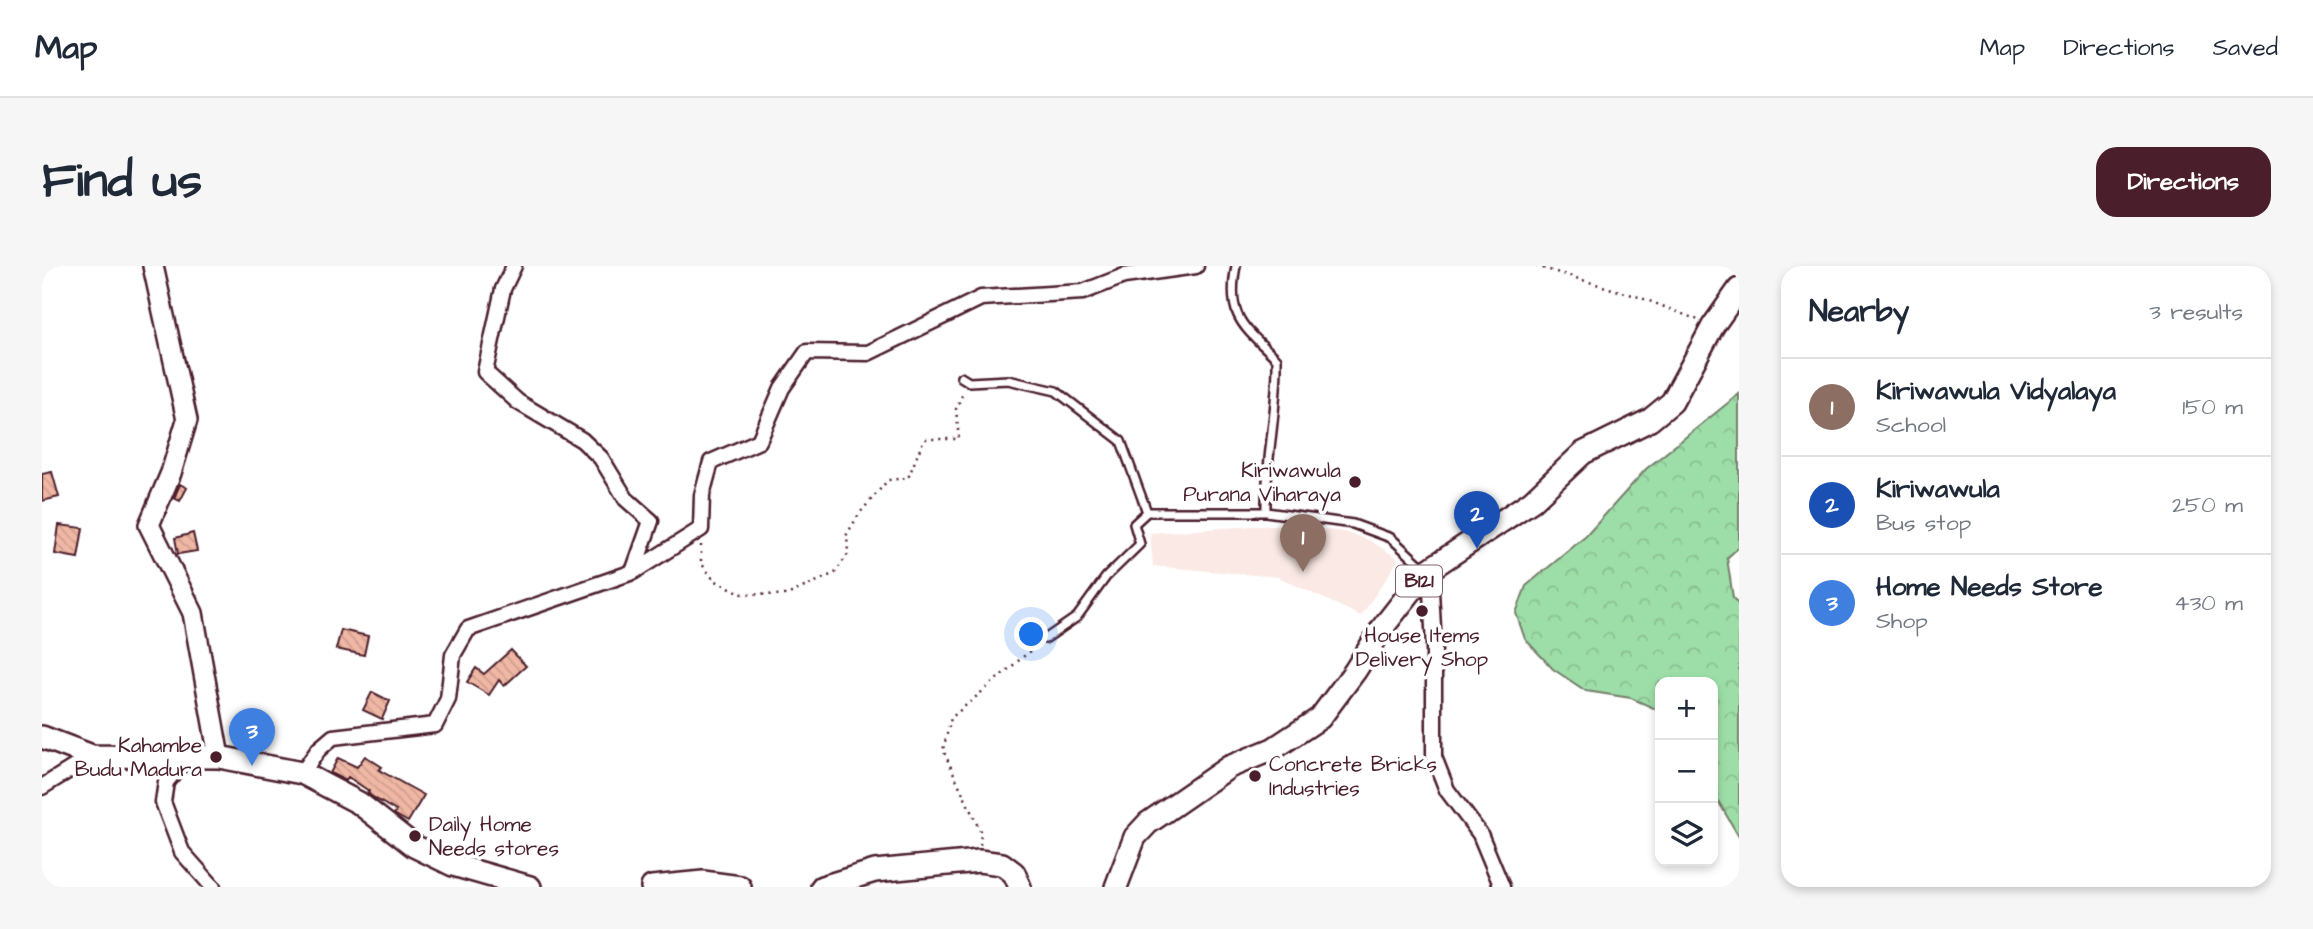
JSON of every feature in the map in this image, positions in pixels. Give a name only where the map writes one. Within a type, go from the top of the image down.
[{"type":"main road","name":"B121","points":[[1116,887],[1135,837],[1148,823],[1229,767],[1273,749],[1320,718],[1383,627],[1427,571],[1532,500],[1583,453],[1650,420],[1672,402],[1713,326],[1739,289]]},
{"type":"main road","points":[[42,737],[92,756],[219,757],[302,773],[359,803],[424,851],[453,865],[530,887]]},
{"type":"main road","points":[[822,887],[875,871],[979,861],[1002,864],[1014,873],[1020,887]]},
{"type":"main road","points":[[652,887],[703,882],[740,887]]},
{"type":"street","points":[[153,266],[187,420],[171,473],[149,524],[193,613],[219,757]]},
{"type":"street","points":[[514,266],[503,289],[485,372],[517,402],[582,440],[601,458],[626,499],[651,521],[633,572]]},
{"type":"street","points":[[302,773],[319,749],[333,737],[436,725],[449,699],[453,655],[468,629],[633,572],[701,529],[702,495],[711,463],[759,441],[782,388],[807,352],[868,353],[981,298],[1083,292],[1124,276],[1196,266]]},
{"type":"street","points":[[1427,571],[1431,591],[1434,646],[1434,757],[1447,790],[1480,834],[1502,887]]},
{"type":"street","points":[[42,788],[92,756]]},
{"type":"street","points":[[188,756],[166,782],[163,802],[182,852],[213,887]]},
{"type":"lane","points":[[1236,266],[1231,288],[1236,313],[1241,324],[1277,359],[1277,389],[1266,512]]},
{"type":"lane","points":[[961,377],[969,382],[1008,380],[1056,391],[1121,441],[1147,512]]},
{"type":"lane","points":[[1045,639],[1077,617],[1106,577],[1140,544],[1134,524],[1147,512],[1266,512],[1353,524],[1391,538],[1427,571]]},
{"type":"path","points":[[1535,266],[1639,297],[1713,326]]},
{"type":"path","points":[[701,529],[701,563],[714,580],[743,594],[787,595],[835,573],[848,554],[847,534],[859,514],[888,480],[908,478],[924,439],[959,439],[956,409],[969,382]]},
{"type":"path","points":[[979,861],[981,833],[943,750],[951,718],[1045,639]]},
{"type":"shaded area","points":[[1290,526],[1344,532],[1369,540],[1399,559],[1361,616],[1278,577],[1153,566],[1150,533]]},
{"type":"green space","points":[[1739,394],[1739,547],[1727,558],[1733,598],[1739,605],[1739,837],[1718,801],[1718,677],[1655,677],[1655,709],[1631,698],[1586,691],[1553,669],[1525,639],[1516,613],[1526,586],[1586,536],[1646,469]]},
{"type":"building","points":[[52,472],[59,497],[42,501],[42,474]]},
{"type":"building","points":[[180,484],[187,488],[180,501],[174,498]]},
{"type":"building","points":[[59,525],[83,528],[78,558],[55,554]]},
{"type":"building","points":[[193,533],[197,551],[178,554],[175,538]]},
{"type":"building","points":[[341,630],[368,636],[364,655],[336,649]]},
{"type":"building","points":[[511,650],[526,666],[504,686],[499,680],[489,695],[467,682],[476,668],[484,674]]},
{"type":"building","points":[[372,692],[390,701],[382,719],[363,710]]},
{"type":"building","points":[[365,756],[382,767],[379,770],[424,795],[408,822],[348,777],[346,781],[330,773],[338,758],[357,767]]},
{"type":"place","name":"Kiriwawula Purana Viharaya","points":[[1355,482]]},
{"type":"place","name":"Kiriwawula","points":[[1477,549]]},
{"type":"place","name":"Kiriwawula Vidyalaya","points":[[1303,572]]},
{"type":"place","name":"House Items Delivery Shop","points":[[1422,611]]},
{"type":"place","name":"Kahambe Budu Madura","points":[[216,757]]},
{"type":"place","name":"Home Needs Store","points":[[252,766]]},
{"type":"place","name":"Concrete Bricks Industries","points":[[1255,776]]},
{"type":"place","name":"Daily Home Needs stores","points":[[415,836]]}]
